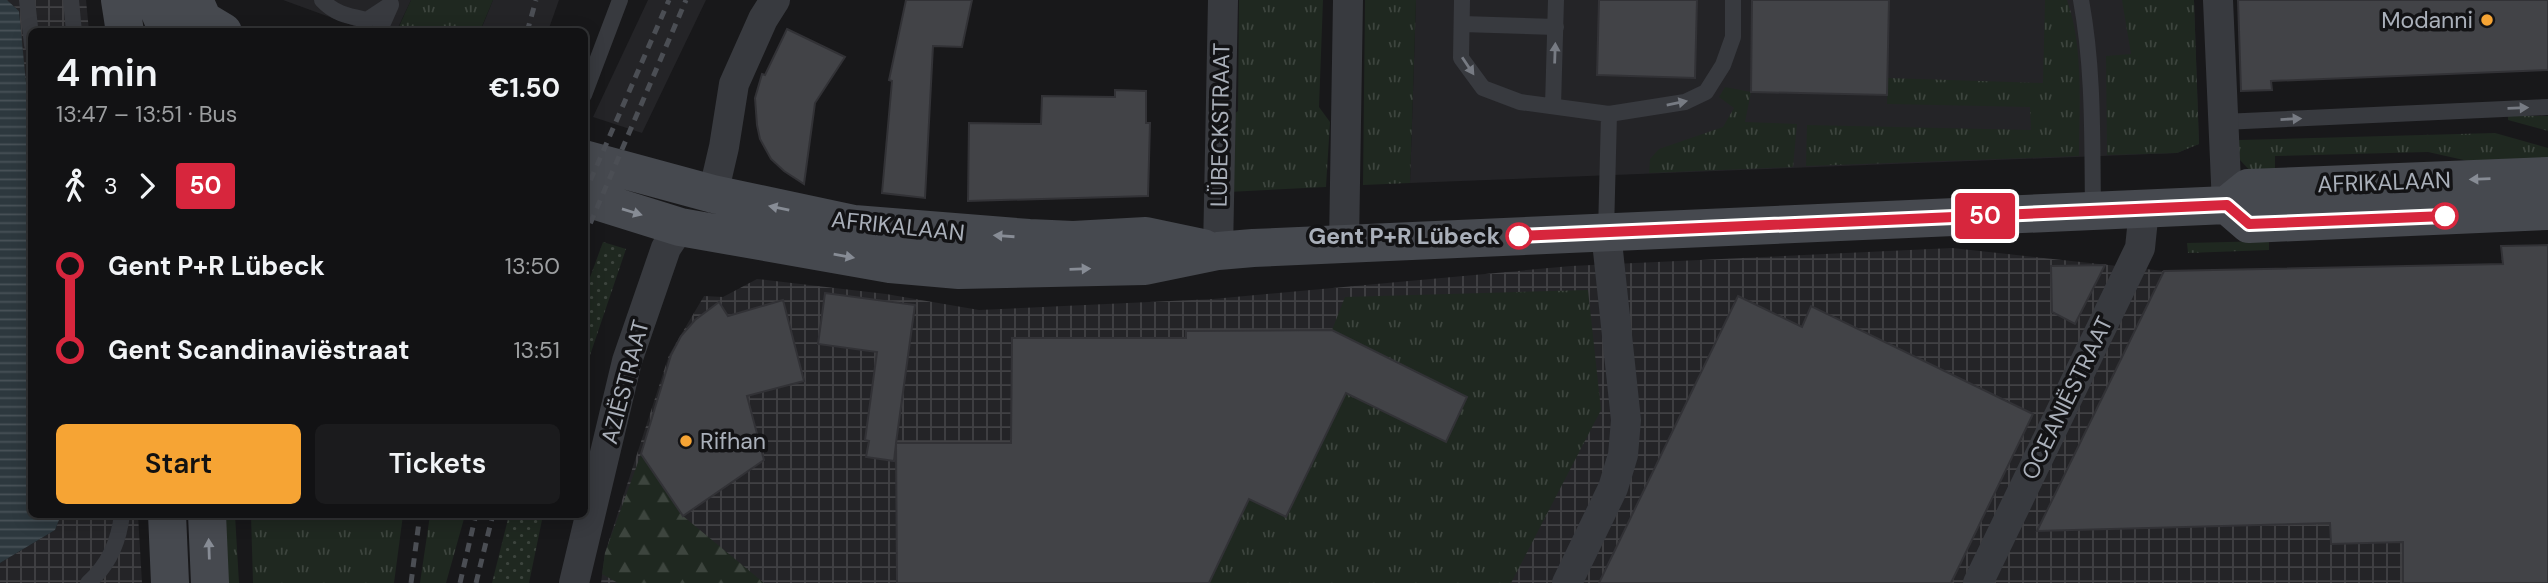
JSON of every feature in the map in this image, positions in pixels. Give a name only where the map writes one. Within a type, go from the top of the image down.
[{"type":"main road","points":[[120,0],[124,28]]},
{"type":"main road","points":[[155,0],[166,28]]},
{"type":"main road","points":[[184,0],[185,28]]},
{"type":"main road","points":[[194,0],[203,20],[216,28]]},
{"type":"main road","name":"AFRIKALAAN","points":[[588,160],[713,194],[854,224],[1073,240],[1146,236],[1218,251]]},
{"type":"main road","name":"AFRIKALAAN","points":[[588,198],[680,227],[890,264],[959,270],[1145,266],[1218,251],[1344,244],[2227,205],[2248,188],[2548,176]]},
{"type":"main road","name":"AFRIKALAAN","points":[[2227,205],[2249,224],[2548,211]]},
{"type":"main road","points":[[167,518],[170,583]]},
{"type":"main road","points":[[207,518],[210,583]]},
{"type":"street","points":[[713,194],[734,84],[763,19],[775,0]]},
{"type":"street","name":"LÜBECKSTRAAT","points":[[1218,251],[1223,0]]},
{"type":"street","points":[[1344,244],[1348,0]]},
{"type":"street","points":[[2218,0],[2227,205]]},
{"type":"street","name":"OCEANIËSTRAAT","points":[[1978,583],[2140,248],[2144,209]]},
{"type":"street","name":"AZIËSTRAAT","points":[[574,583],[627,361],[666,248],[680,227]]},
{"type":"street","points":[[1567,583],[1613,488],[1623,455],[1626,420],[1606,232]]},
{"type":"lane","points":[[27,0],[30,28]]},
{"type":"lane","points":[[71,0],[74,28]]},
{"type":"lane","points":[[322,0],[330,9],[345,17],[367,20],[392,2]]},
{"type":"lane","points":[[588,84],[620,0]]},
{"type":"lane","points":[[1462,0],[1461,58],[1483,88],[1520,102],[1609,114],[1685,102],[1706,92],[1723,65],[1732,37],[1734,0]]},
{"type":"lane","points":[[1553,106],[1556,0]]},
{"type":"lane","points":[[2081,0],[2090,57],[2093,211]]},
{"type":"lane","points":[[381,28],[392,2]]},
{"type":"lane","points":[[1462,24],[1556,27]]},
{"type":"lane","points":[[2223,122],[2548,107]]},
{"type":"lane","points":[[1606,232],[1609,114]]},
{"type":"lane","points":[[88,583],[102,572],[119,536],[121,518]]},
{"type":"shaded area","points":[[0,0],[7,0],[19,11],[28,103],[28,518],[60,518],[55,530],[0,563]]},
{"type":"shaded area","points":[[7,0],[86,0],[89,28],[28,28],[28,111],[19,11]]},
{"type":"shaded area","points":[[283,0],[411,0],[398,28],[360,28]]},
{"type":"shaded area","points":[[493,0],[559,0],[549,28],[482,28]]},
{"type":"shaded area","points":[[648,0],[706,0],[642,133],[593,117]]},
{"type":"shaded area","points":[[1416,0],[2194,0],[2199,144],[2177,153],[1410,183]]},
{"type":"shaded area","points":[[2501,246],[2548,583],[601,583],[605,553],[669,355],[704,296],[723,297],[757,279],[886,294],[979,310],[1213,299],[1571,266],[1952,248],[2164,271],[2502,264]]},
{"type":"shaded area","points":[[60,518],[138,518],[142,583],[0,583],[0,563],[55,530]]},
{"type":"green space","points":[[411,0],[493,0],[481,28],[398,28]]},
{"type":"green space","points":[[1239,0],[1323,0],[1319,107],[1330,122],[1326,187],[1228,192],[1230,117],[1238,111]]},
{"type":"green space","points":[[1365,0],[1416,0],[1410,183],[1363,185]]},
{"type":"green space","points":[[2045,0],[2067,0],[2072,18],[2078,57],[2079,156],[1806,166],[1807,125],[2031,130],[2030,107],[1887,104],[1888,78],[2043,83]]},
{"type":"green space","points":[[2122,0],[2194,0],[2199,144],[2177,153],[2107,155],[2106,56],[2131,54]]},
{"type":"green space","points":[[1725,87],[1751,92],[1745,122],[1797,124],[1793,167],[1649,173],[1650,159],[1659,149],[1723,127],[1734,108],[1719,97]]},
{"type":"green space","points":[[2508,116],[2548,116],[2548,131],[2508,120]]},
{"type":"green space","points":[[2495,133],[2548,148],[2548,167],[2504,169],[2428,152],[2275,156],[2275,178],[2254,175],[2239,159],[2239,140]]},
{"type":"green space","points":[[2269,241],[2269,250],[2188,253],[2187,243]]},
{"type":"green space","points":[[603,242],[626,249],[588,361],[588,283]]},
{"type":"green space","points":[[1588,290],[1601,410],[1511,583],[1209,583],[1249,499],[1286,516],[1346,393],[1446,441],[1467,397],[1332,330],[1345,297]]},
{"type":"green space","points":[[641,454],[683,516],[764,583],[618,583],[602,574],[605,553]]},
{"type":"green space","points":[[223,518],[235,518],[239,583],[226,583]]},
{"type":"green space","points":[[251,518],[403,518],[394,583],[253,583]]},
{"type":"green space","points":[[430,518],[464,518],[446,583],[420,583]]},
{"type":"green space","points":[[508,518],[542,518],[529,583],[492,583]]},
{"type":"building","points":[[906,0],[972,0],[962,47],[933,46],[925,198],[882,193],[892,81],[889,80]]},
{"type":"building","points":[[1599,0],[1697,0],[1695,78],[1597,75]]},
{"type":"building","points":[[1752,0],[1889,0],[1887,95],[1751,92]]},
{"type":"building","points":[[2238,0],[2548,0],[2548,70],[2271,81],[2272,90],[2241,91]]},
{"type":"building","points":[[787,29],[845,57],[815,103],[804,184],[771,159],[760,139],[757,125],[755,98],[762,74],[765,75]]},
{"type":"building","points":[[1115,90],[1146,91],[1146,123],[1150,123],[1148,196],[968,201],[969,123],[1041,124],[1042,96],[1115,97]]},
{"type":"building","points":[[2548,245],[2548,583],[2403,583],[2403,542],[2331,544],[2330,523],[2037,531],[2164,271],[2503,264],[2501,246]]},
{"type":"building","points":[[2105,265],[2075,324],[2052,312],[2051,266]]},
{"type":"building","points":[[825,293],[915,305],[896,443],[1011,443],[1012,338],[1186,338],[1186,331],[1332,330],[1467,397],[1446,442],[1346,393],[1286,517],[1249,499],[1209,583],[897,583],[896,444],[894,461],[866,457],[869,441],[865,440],[877,352],[818,344]]},
{"type":"building","points":[[1738,296],[1802,327],[1811,306],[2033,414],[1951,583],[1599,583]]},
{"type":"building","points":[[783,300],[804,381],[747,396],[764,460],[683,516],[641,454],[671,355],[681,336],[695,320],[719,302],[728,316]]},
{"type":"railway","points":[[528,28],[536,0]]},
{"type":"railway","points":[[588,186],[669,0]]},
{"type":"railway","points":[[588,229],[686,0]]},
{"type":"railway","points":[[411,583],[419,518]]},
{"type":"railway","points":[[460,583],[475,518]]},
{"type":"railway","points":[[476,583],[492,518]]},
{"type":"bus line","name":"50","points":[[1519,236],[2227,205],[2249,224],[2445,216]]},
{"type":"place","name":"Modanni","points":[[2487,20]]},
{"type":"place","name":"Gent P+R Lübeck","points":[[1519,236]]},
{"type":"place","name":"Rifhan","points":[[686,441]]}]
